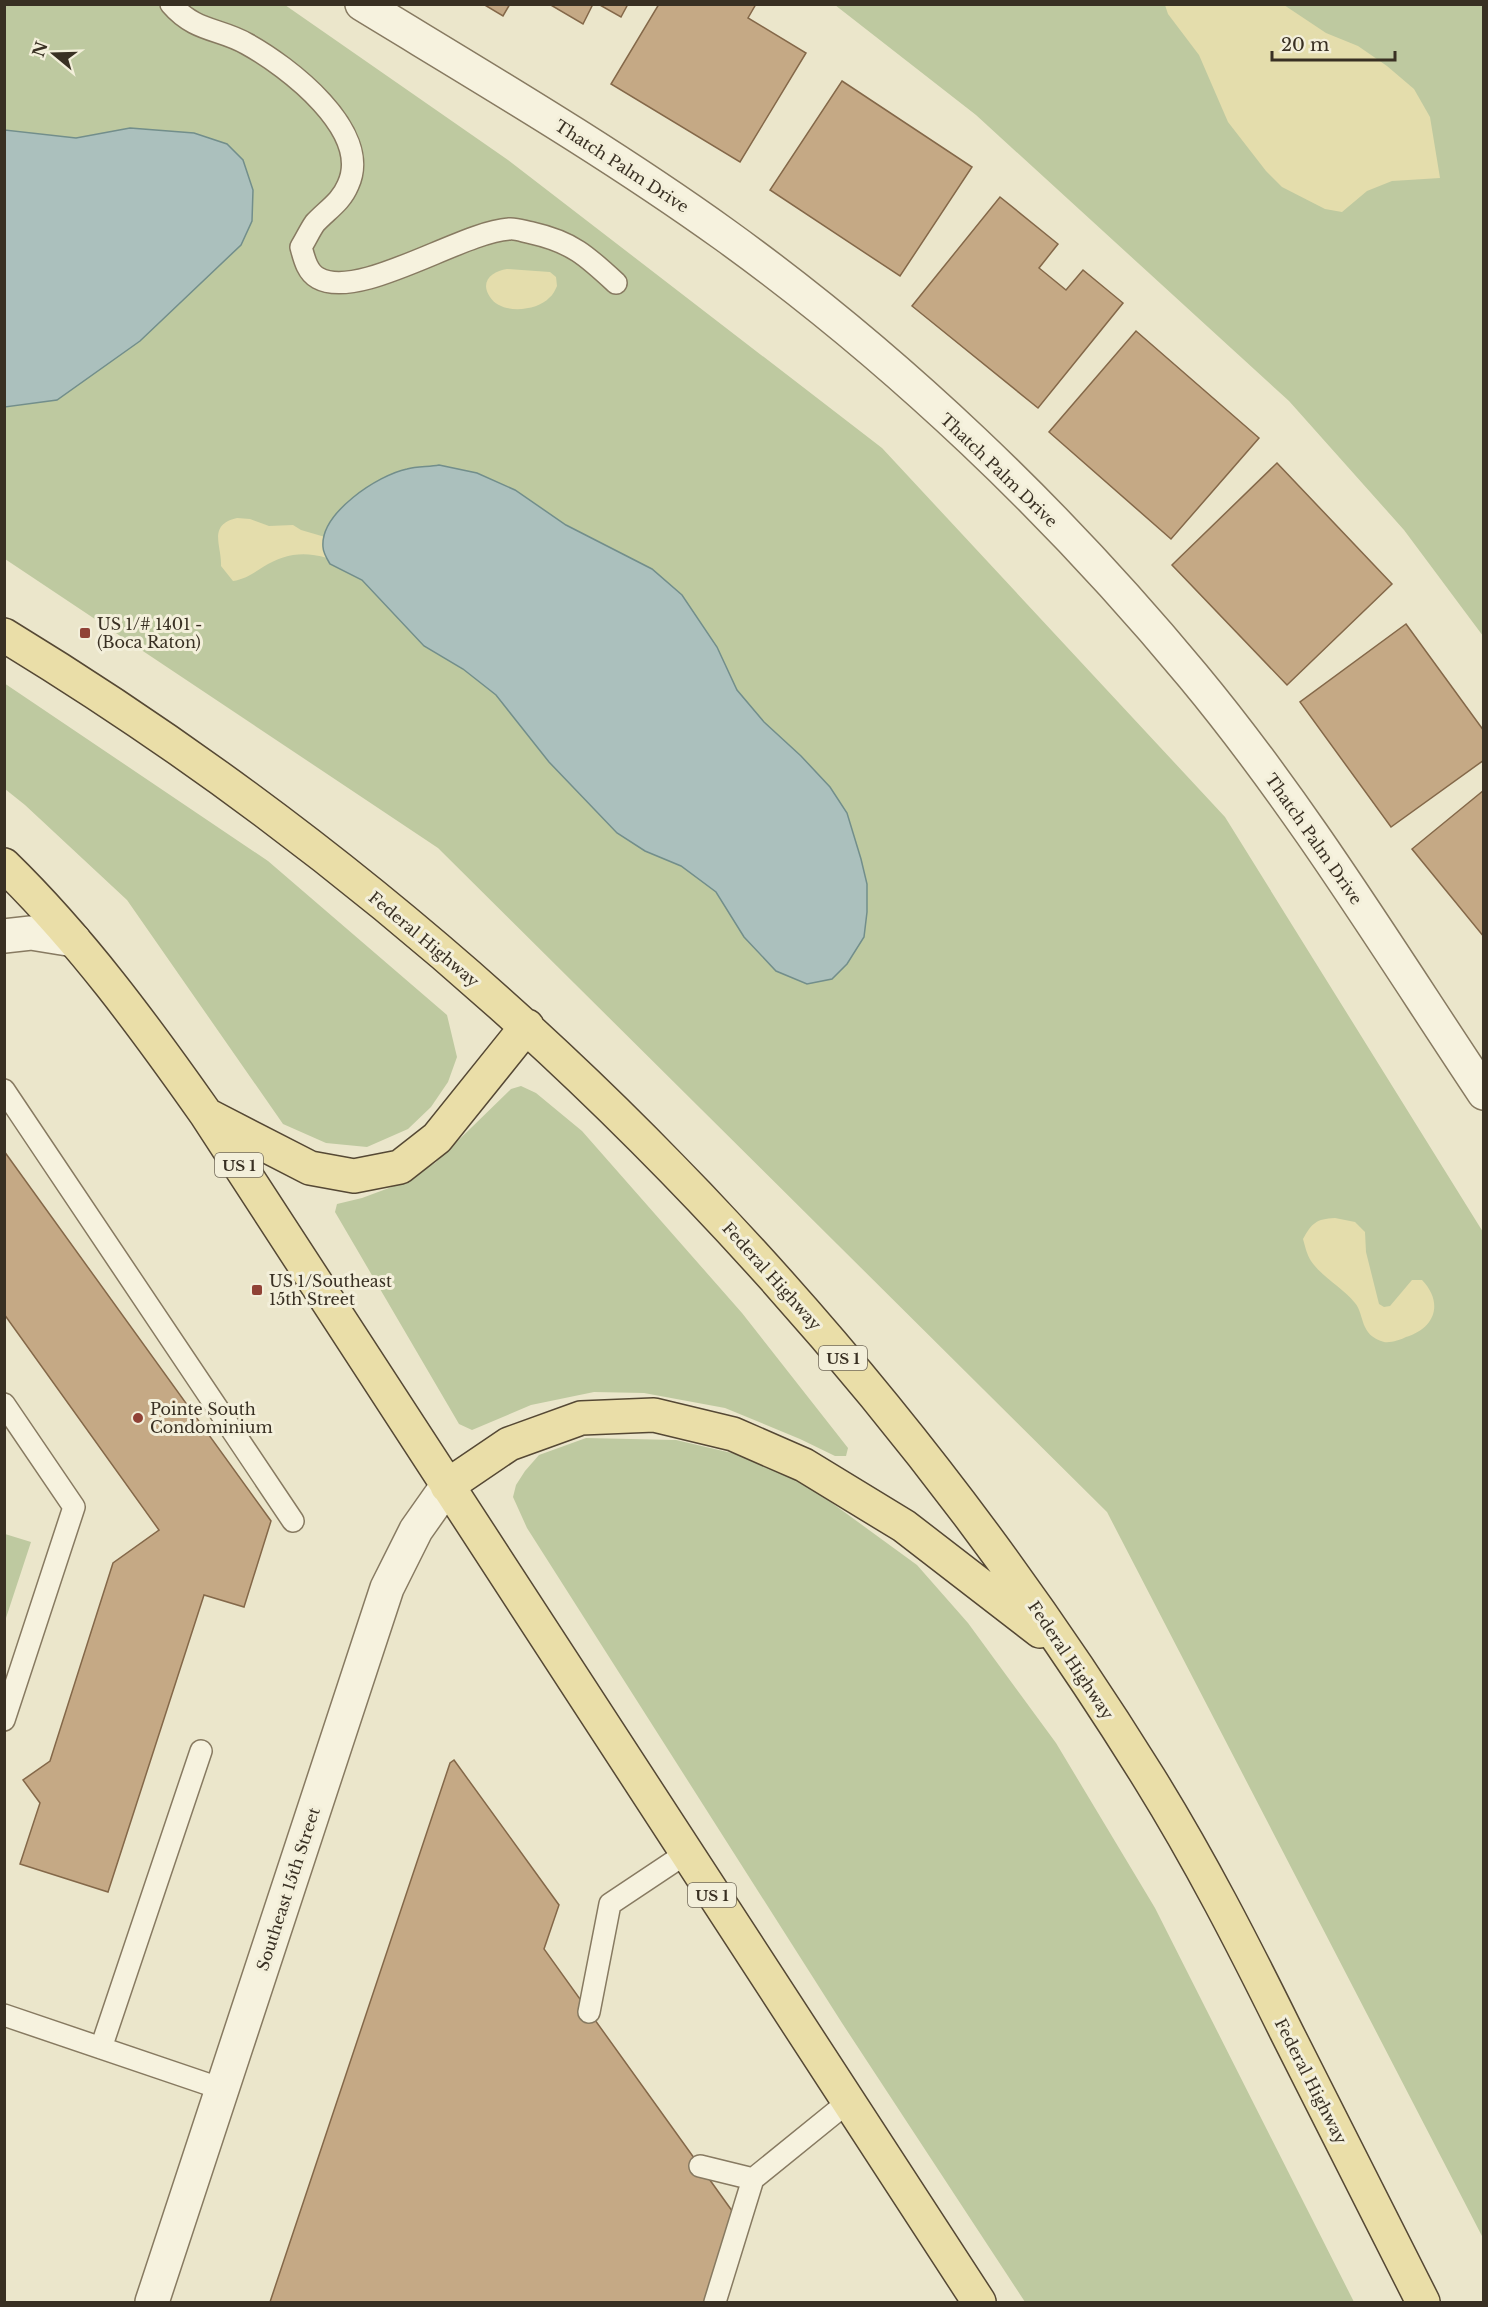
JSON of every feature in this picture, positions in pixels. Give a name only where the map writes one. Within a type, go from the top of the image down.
[{"type":"main road","name":"Federal Highway","points":[[4,635],[69,675],[302,838],[420,934],[527,1026],[635,1130],[725,1223],[821,1331],[978,1527],[1068,1652],[1150,1780],[1221,1901],[1423,2302]]},
{"type":"main road","name":"US 1","points":[[4,865],[74,940],[133,1011],[206,1114],[685,1854],[979,2302]]},
{"type":"main road","points":[[206,1114],[310,1168],[354,1176],[400,1167],[437,1138],[527,1026]]},
{"type":"main road","points":[[447,1486],[509,1444],[581,1418],[654,1415],[733,1434],[804,1465],[904,1526],[1068,1652]]},
{"type":"street","name":"Thatch Palm Drive","points":[[362,4],[596,146],[726,236],[852,334],[971,440],[1088,557],[1207,694],[1291,802],[1484,1093]]},
{"type":"street","points":[[4,936],[31,933],[74,940]]},
{"type":"street","name":"Southeast 15th Street","points":[[152,2302],[387,1588],[416,1530],[447,1486]]},
{"type":"lane","points":[[171,4],[182,17],[244,42],[276,61],[331,110],[350,147],[352,167],[349,184],[339,201],[314,224],[301,247],[305,263],[317,278],[341,284],[366,279],[477,237],[510,229],[550,237],[585,254],[616,284]]},
{"type":"lane","points":[[4,1090],[293,1521]]},
{"type":"lane","points":[[4,1404],[74,1507],[4,1720]]},
{"type":"lane","points":[[100,2048],[201,1750]]},
{"type":"lane","points":[[589,2012],[610,1904],[685,1854]]},
{"type":"lane","points":[[4,2014],[222,2089]]},
{"type":"lane","points":[[715,2302],[753,2179],[848,2102]]},
{"type":"lane","points":[[700,2166],[753,2179]]},
{"type":"green space","points":[[4,5],[285,5],[508,160],[882,448],[1225,817],[1483,1232],[1483,2238],[1107,1512],[438,848],[5,559]]},
{"type":"green space","points":[[835,5],[1483,5],[1483,636],[1404,530],[1289,401],[976,115]]},
{"type":"green space","points":[[4,683],[268,861],[447,1015],[457,1057],[448,1082],[431,1107],[408,1129],[367,1147],[326,1143],[283,1124],[127,900],[5,789]]},
{"type":"green space","points":[[521,1086],[536,1093],[582,1131],[742,1313],[848,1448],[846,1456],[835,1456],[725,1408],[644,1393],[594,1392],[531,1405],[472,1430],[459,1424],[335,1212],[337,1204],[362,1198],[397,1185],[435,1163],[511,1089]]},
{"type":"green space","points":[[586,1438],[676,1440],[753,1458],[810,1487],[917,1565],[968,1623],[1056,1743],[1155,1908],[1354,2302],[1025,2302],[842,2023],[527,1528],[513,1497],[516,1485],[525,1471],[539,1455]]},
{"type":"green space","points":[[4,1534],[31,1542],[5,1621]]},
{"type":"sand","points":[[1165,5],[1284,5],[1326,33],[1358,46],[1414,89],[1430,117],[1440,178],[1392,181],[1367,191],[1342,212],[1325,209],[1282,187],[1266,171],[1228,122],[1199,55],[1168,14]]},
{"type":"sand","points":[[507,269],[550,272],[556,277],[557,286],[550,297],[536,306],[519,309],[502,307],[490,297],[486,286],[489,278]]},
{"type":"sand","points":[[237,518],[250,519],[269,526],[293,525],[301,530],[325,537],[323,546],[327,558],[294,555],[271,563],[245,578],[233,581],[221,566],[218,537],[222,526]]},
{"type":"sand","points":[[1335,1218],[1355,1222],[1365,1232],[1366,1252],[1379,1304],[1384,1307],[1390,1306],[1412,1280],[1422,1280],[1433,1297],[1434,1306],[1430,1321],[1424,1328],[1390,1342],[1384,1342],[1370,1335],[1355,1303],[1316,1267],[1305,1247],[1303,1239],[1312,1226],[1323,1219]]},
{"type":"shaded area","points":[[130,128],[194,133],[227,144],[243,160],[253,190],[252,221],[241,245],[140,341],[57,400],[5,407],[5,130],[76,138]]},
{"type":"shaded area","points":[[439,465],[477,473],[515,490],[566,525],[652,569],[682,595],[717,647],[737,690],[764,722],[830,787],[847,813],[867,884],[864,937],[847,964],[832,979],[807,984],[776,971],[744,937],[716,892],[681,866],[645,851],[617,833],[549,762],[496,695],[463,669],[424,646],[362,580],[330,564],[323,549],[325,534],[331,521],[353,498],[367,487],[395,473],[411,468]]},
{"type":"building","points":[[483,4],[510,4],[503,16]]},
{"type":"building","points":[[549,4],[593,4],[583,24]]},
{"type":"building","points":[[598,4],[628,4],[621,17]]},
{"type":"building","points":[[659,4],[756,4],[748,18],[806,53],[740,162],[611,84]]},
{"type":"building","points":[[842,81],[972,167],[900,276],[770,190]]},
{"type":"building","points":[[1000,197],[1058,244],[1039,268],[1066,290],[1083,270],[1123,303],[1038,408],[912,306]]},
{"type":"building","points":[[1136,331],[1259,438],[1171,539],[1049,432]]},
{"type":"building","points":[[1277,463],[1392,584],[1287,685],[1172,565]]},
{"type":"building","points":[[1406,624],[1484,731],[1484,760],[1391,827],[1300,702]]},
{"type":"building","points":[[1484,790],[1484,937],[1412,849]]},
{"type":"building","name":"Pointe South Condominium","points":[[4,1151],[271,1521],[244,1607],[204,1595],[108,1892],[20,1864],[40,1803],[23,1780],[50,1761],[113,1563],[159,1530],[4,1314]]},
{"type":"building","points":[[454,1760],[559,1905],[544,1949],[735,2215],[706,2302],[270,2302],[450,1763]]},
{"type":"place","name":"US 1/# 1401 - (Boca Raton)","points":[[85,633]]},
{"type":"place","name":"US 1/Southeast 15th Street","points":[[257,1290]]},
{"type":"place","name":"Pointe South Condominium","points":[[138,1418]]}]
